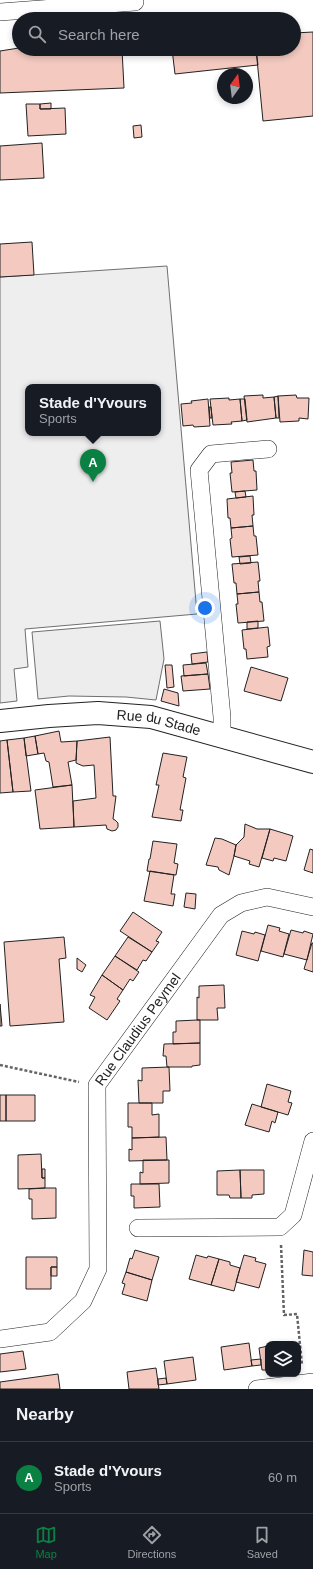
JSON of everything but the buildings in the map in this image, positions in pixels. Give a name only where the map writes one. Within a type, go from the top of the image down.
[{"type":"street","points":[[0,12],[135,2]]},
{"type":"street","points":[[222,736],[222,717],[199,470],[211,454],[268,449]]},
{"type":"street","name":"Rue du Stade","points":[[0,721],[66,714],[98,713],[127,714],[150,717],[313,762]]},
{"type":"street","name":"Rue Claudius Peymel","points":[[0,1338],[50,1332],[83,1301],[98,1269],[97,1085],[221,915],[241,903],[267,898],[313,907]]},
{"type":"street","points":[[138,1228],[280,1227],[293,1215],[307,1186],[313,1141]]},
{"type":"street","points":[[257,1389],[309,1382]]},
{"type":"path","points":[[0,1065],[97,1085]]},
{"type":"path","points":[[280,1227],[284,1315],[297,1314],[309,1382]]},
{"type":"shaded area","points":[[167,266],[197,614],[25,629],[28,667],[14,669],[17,701],[0,703],[0,277]]},
{"type":"shaded area","points":[[160,621],[164,659],[156,700],[126,697],[69,696],[38,699],[32,632]]},
{"type":"place","name":"Stade d'Yvours","points":[[93,482]]}]
